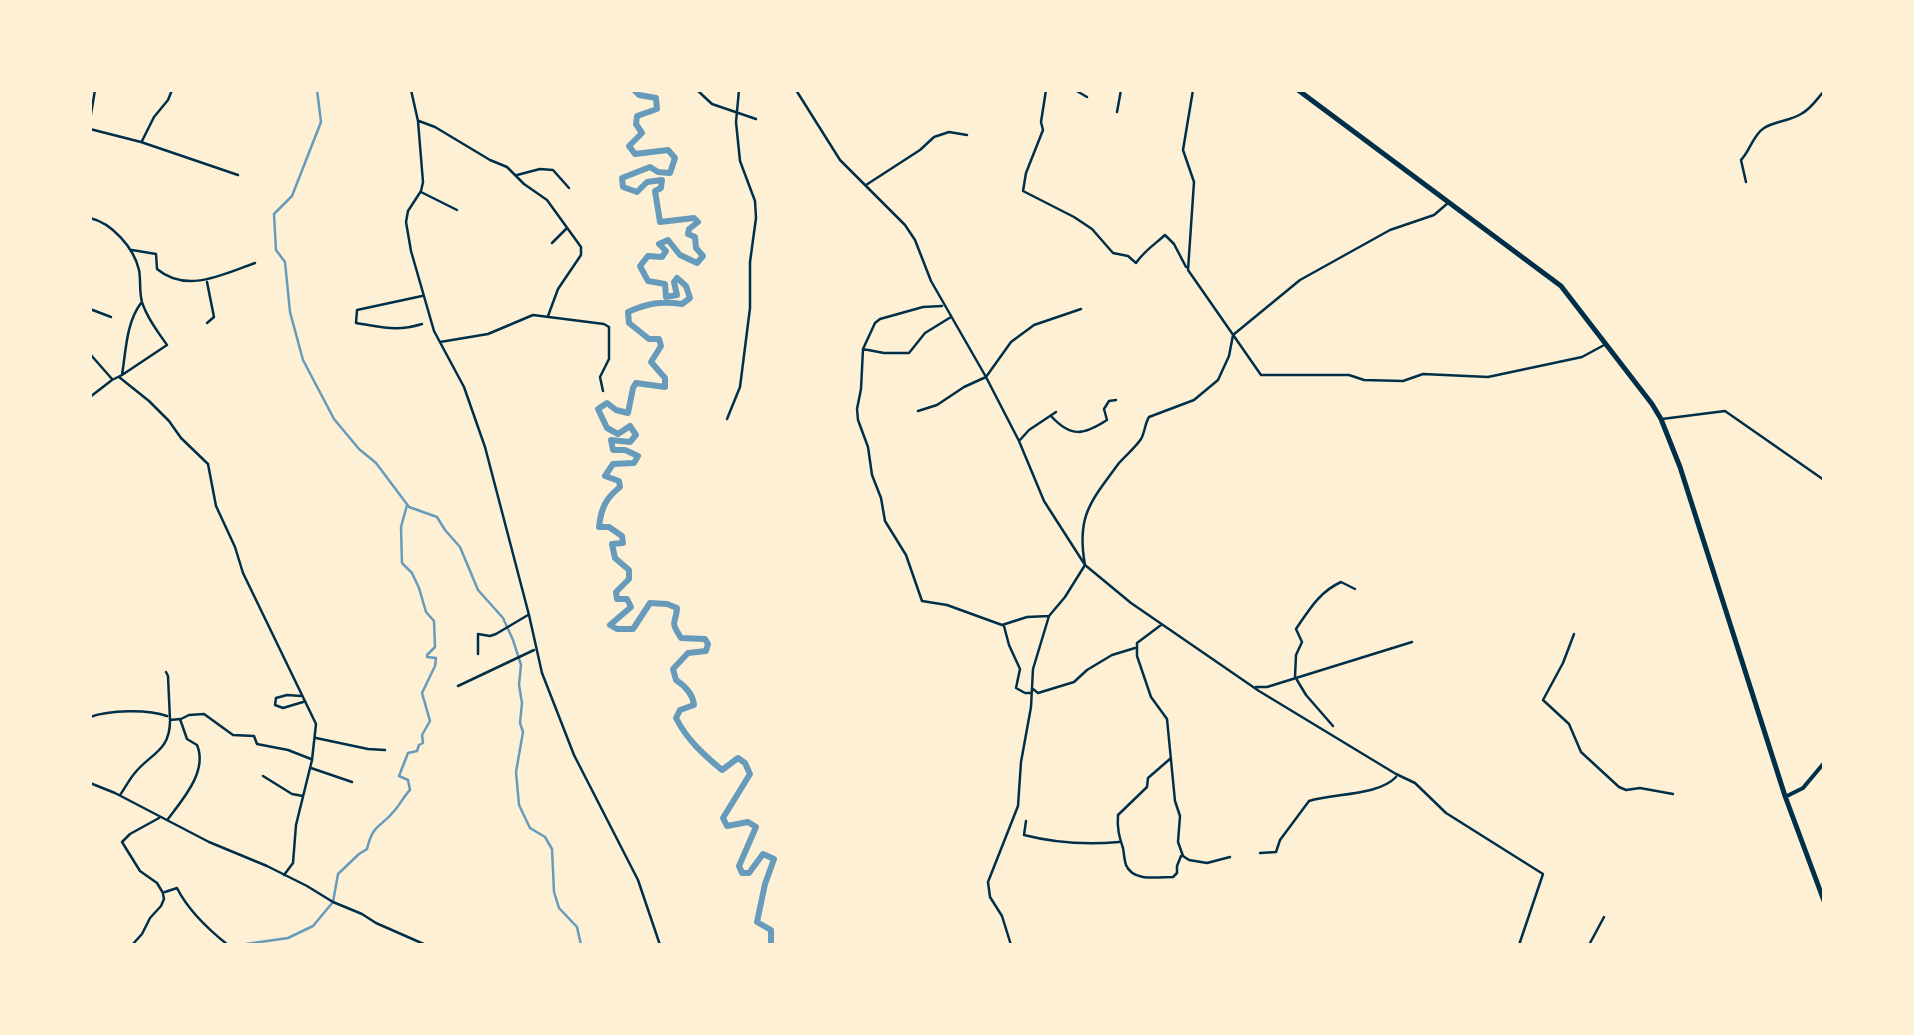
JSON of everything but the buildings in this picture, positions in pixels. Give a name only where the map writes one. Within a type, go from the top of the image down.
[{"type":"main road","points":[[1298,90],[1561,286],[1661,419],[1680,467],[1785,796],[1824,901]]},
{"type":"street","points":[[90,120],[95,90]]},
{"type":"street","points":[[142,142],[172,90]]},
{"type":"street","points":[[411,90],[418,121],[422,179],[406,222],[423,295],[439,342],[460,377],[474,414],[542,673],[574,755],[632,866],[660,945]]},
{"type":"street","points":[[697,90],[712,104],[756,119]]},
{"type":"street","points":[[727,419],[740,387],[756,218],[755,201],[740,162],[739,90]]},
{"type":"street","points":[[796,90],[840,160],[912,235],[944,306],[986,376],[1044,501],[1085,565],[1131,603],[1252,686],[1415,784],[1446,813],[1543,874],[1519,945]]},
{"type":"street","points":[[1046,90],[1043,130],[1022,191],[1074,216],[1113,253],[1136,262],[1142,252],[1165,235],[1260,375],[1349,375],[1364,380],[1403,381],[1423,374],[1488,378],[1582,357],[1606,344]]},
{"type":"street","points":[[1075,90],[1087,97]]},
{"type":"street","points":[[1117,112],[1121,90]]},
{"type":"street","points":[[1188,269],[1194,182],[1183,150],[1193,90]]},
{"type":"street","points":[[1746,182],[1741,160],[1751,154],[1762,129],[1799,116],[1824,91]]},
{"type":"street","points":[[418,121],[507,167],[551,204],[582,252],[558,289],[548,316]]},
{"type":"street","points":[[90,129],[142,142],[238,176]]},
{"type":"street","points":[[865,186],[934,137],[948,132],[967,135]]},
{"type":"street","points":[[516,176],[540,169],[553,170],[569,188]]},
{"type":"street","points":[[419,191],[457,210]]},
{"type":"street","points":[[1011,945],[1006,924],[988,889],[1018,806],[1033,668],[1049,616],[1085,565],[1082,527],[1094,497],[1140,440],[1149,416],[1194,400],[1218,380],[1233,335],[1300,280],[1381,235],[1434,216],[1449,202]]},
{"type":"street","points":[[90,218],[100,221],[131,250],[139,272],[142,302],[167,345],[90,397]]},
{"type":"street","points":[[552,242],[567,228]]},
{"type":"street","points":[[131,250],[156,254],[157,269],[172,279],[206,280],[255,263]]},
{"type":"street","points":[[206,280],[214,316],[207,323]]},
{"type":"street","points":[[422,324],[401,330],[380,328],[356,323],[355,312],[423,295]]},
{"type":"street","points":[[121,376],[132,318],[142,302]]},
{"type":"street","points":[[944,306],[880,318],[862,349],[858,420],[885,521],[906,555],[922,601],[947,605],[1004,625],[1027,617],[1049,616]]},
{"type":"street","points":[[90,309],[111,317]]},
{"type":"street","points":[[918,410],[934,407],[986,376],[1004,350],[1040,322],[1081,309]]},
{"type":"street","points":[[439,342],[493,332],[531,315],[604,324],[609,326],[609,359],[600,377],[603,391]]},
{"type":"street","points":[[862,349],[909,353],[927,331],[952,316]]},
{"type":"street","points":[[90,354],[112,380]]},
{"type":"street","points":[[121,376],[208,464],[222,520],[316,724],[312,760],[296,825],[293,864],[284,876]]},
{"type":"street","points":[[1051,416],[1061,426],[1078,433],[1107,420],[1104,409],[1109,401],[1116,400]]},
{"type":"street","points":[[1018,441],[1056,412]]},
{"type":"street","points":[[1661,419],[1725,412],[1824,480]]},
{"type":"street","points":[[1332,726],[1295,678],[1296,655],[1302,642],[1296,629],[1324,592],[1341,582],[1355,588]]},
{"type":"street","points":[[478,654],[478,634],[490,636],[529,615]]},
{"type":"street","points":[[1162,624],[1137,643],[1136,656],[1150,698],[1168,719],[1182,856]]},
{"type":"street","points":[[1004,625],[1020,669],[1016,688],[1025,693],[1031,690]]},
{"type":"street","points":[[1574,634],[1543,700],[1569,724],[1581,752],[1619,787],[1673,794]]},
{"type":"street","points":[[1252,686],[1267,688],[1412,642]]},
{"type":"street","points":[[1031,690],[1038,694],[1065,686],[1112,655],[1137,647]]},
{"type":"street","points":[[458,686],[536,649]]},
{"type":"street","points":[[120,796],[134,774],[166,741],[170,698],[166,672]]},
{"type":"street","points":[[287,695],[304,699],[284,708],[276,705],[278,698],[287,695]]},
{"type":"street","points":[[90,717],[120,712],[159,713],[180,719],[206,715],[231,734],[251,735],[257,744],[312,760]]},
{"type":"street","points":[[167,820],[189,790],[200,766],[200,751],[186,739],[180,719]]},
{"type":"street","points":[[315,738],[385,750]]},
{"type":"street","points":[[1171,758],[1118,814],[1118,832],[1131,872],[1148,878],[1173,877],[1182,856]]},
{"type":"street","points":[[1785,796],[1803,788],[1824,764]]},
{"type":"street","points":[[310,768],[352,782]]},
{"type":"street","points":[[1260,853],[1276,852],[1280,840],[1308,802],[1375,788],[1393,782],[1396,774]]},
{"type":"street","points":[[263,776],[304,797]]},
{"type":"street","points":[[90,783],[426,945]]},
{"type":"street","points":[[132,945],[164,899],[157,883],[140,871],[122,844],[130,834],[160,817]]},
{"type":"street","points":[[1026,821],[1024,835],[1040,839],[1075,844],[1120,842]]},
{"type":"street","points":[[1182,856],[1198,862],[1230,857]]},
{"type":"street","points":[[163,893],[177,888],[190,909],[228,945]]},
{"type":"street","points":[[1590,945],[1604,917]]},
{"type":"waterway","points":[[317,90],[321,122],[292,196],[274,214],[276,250],[285,262],[290,312],[303,360],[334,419],[376,463],[409,507],[437,517],[460,547],[478,590],[503,618],[521,665],[523,732],[516,772],[519,805],[530,828],[545,837],[552,849],[554,892],[559,908],[577,927],[581,945]]},
{"type":"waterway","points":[[634,90],[656,98],[657,109],[637,116],[636,124],[642,133],[629,146],[635,154],[668,150],[675,158],[670,173],[650,167],[622,178],[623,187],[637,192],[647,182],[662,180],[661,188],[655,191],[660,222],[694,218],[698,222],[688,234],[695,237],[696,248],[703,256],[697,263],[680,255],[668,240],[659,244],[666,251],[662,257],[648,256],[640,266],[648,281],[665,284],[666,297],[677,295],[677,278],[686,286],[690,298],[682,304],[655,304],[628,312],[629,323],[649,339],[659,339],[661,346],[651,362],[665,378],[665,387],[636,383],[628,413],[607,403],[598,409],[607,428],[618,434],[630,426],[636,435],[630,442],[611,440],[613,450],[638,456],[634,463],[613,464],[605,476],[619,481],[620,487],[605,504],[599,527],[609,527],[622,536],[623,543],[612,544],[615,558],[629,570],[629,579],[616,592],[617,599],[627,599],[631,607],[610,625],[633,629],[650,603],[667,604],[677,608],[674,625],[681,638],[705,639],[708,644],[706,651],[688,653],[673,669],[694,705],[680,710],[676,718],[702,753],[722,770],[738,758],[750,774],[723,818],[727,826],[748,822],[756,827],[739,866],[742,873],[749,873],[763,854],[774,859],[757,922],[771,930],[771,945]]},
{"type":"waterway","points":[[239,945],[288,938],[313,926],[333,902],[338,874],[367,849],[375,830],[410,790],[408,780],[399,776],[408,753],[417,751],[423,743],[422,735],[430,721],[422,693],[436,658],[427,657],[435,647],[434,621],[426,612],[412,573],[402,563],[401,527],[407,505]]}]
